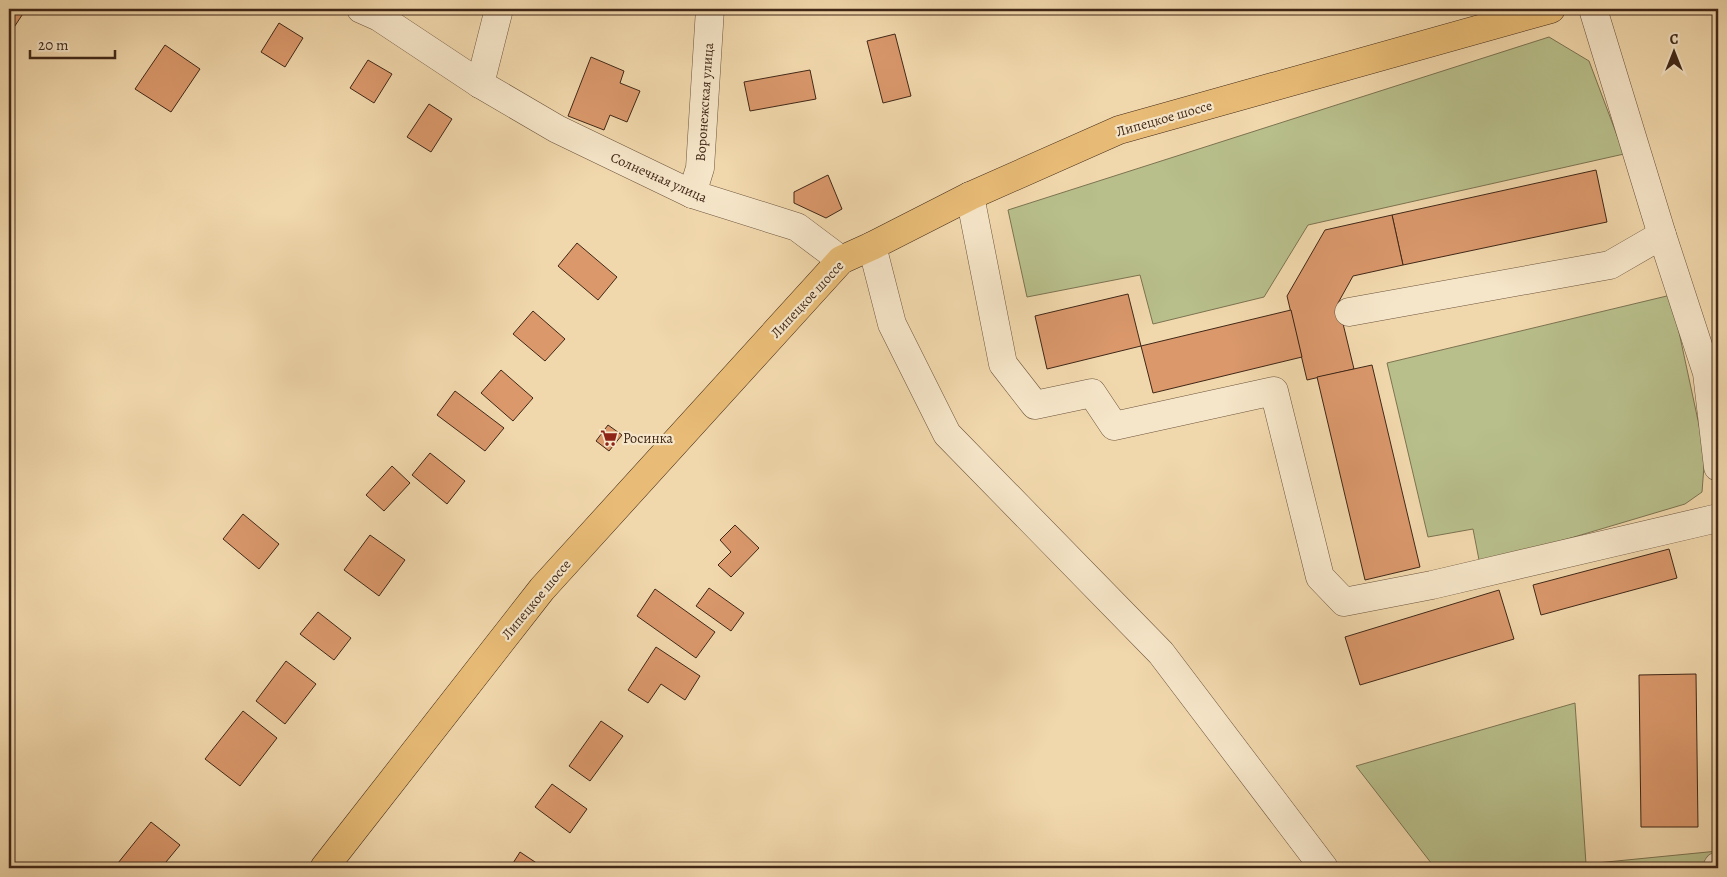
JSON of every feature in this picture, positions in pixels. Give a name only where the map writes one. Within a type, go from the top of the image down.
[{"type":"main road","name":"Липецкое шоссе","points":[[324,868],[542,589],[841,260],[970,196],[1119,130],[1551,9]]},
{"type":"street","name":"Солнечная улица","points":[[361,9],[379,17],[480,84],[557,129],[692,194],[797,227],[841,260]]},
{"type":"street","points":[[480,84],[499,9]]},
{"type":"street","name":"Воронежская улица","points":[[692,194],[700,168],[710,9]]},
{"type":"street","points":[[1592,9],[1707,373],[1718,466]]},
{"type":"street","points":[[970,196],[1003,364],[1035,405],[1092,393],[1114,426],[1274,391],[1320,578],[1344,602],[1441,582],[1718,518]]},
{"type":"street","points":[[1349,312],[1610,265],[1662,235]]},
{"type":"street","points":[[872,246],[892,324],[947,434],[1161,653],[1324,868]]},
{"type":"green space","points":[[1549,37],[1589,61],[1624,154],[1308,225],[1264,297],[1153,324],[1140,275],[1027,297],[1008,210]]},
{"type":"green space","points":[[1671,295],[1705,453],[1702,492],[1685,504],[1480,565],[1473,529],[1428,537],[1387,363]]},
{"type":"green space","points":[[1575,703],[1586,864],[1718,851],[1717,868],[1435,868],[1356,766]]},
{"type":"building","points":[[9,9],[26,9],[9,35]]},
{"type":"building","points":[[279,23],[303,38],[285,67],[261,52]]},
{"type":"building","points":[[895,34],[911,96],[883,103],[867,41]]},
{"type":"building","points":[[165,45],[200,69],[171,112],[135,89]]},
{"type":"building","points":[[591,57],[624,71],[620,83],[640,91],[627,122],[610,115],[604,130],[568,116]]},
{"type":"building","points":[[368,60],[392,74],[374,103],[350,88]]},
{"type":"building","points":[[810,70],[816,99],[750,111],[744,82]]},
{"type":"building","points":[[429,104],[452,119],[431,152],[407,137]]},
{"type":"building","points":[[1596,170],[1607,222],[1403,265],[1392,215]]},
{"type":"building","points":[[828,175],[842,209],[826,218],[794,203],[794,192]]},
{"type":"building","points":[[1392,215],[1403,265],[1353,276],[1338,303],[1354,369],[1307,380],[1287,296],[1325,230]]},
{"type":"building","points":[[577,243],[617,277],[598,300],[558,266]]},
{"type":"building","points":[[1128,294],[1141,346],[1047,369],[1035,316]]},
{"type":"building","points":[[1291,310],[1302,357],[1153,393],[1141,346]]},
{"type":"building","points":[[533,311],[565,339],[545,361],[513,334]]},
{"type":"building","points":[[1372,365],[1420,567],[1365,580],[1317,377]]},
{"type":"building","points":[[501,370],[533,398],[513,421],[481,393]]},
{"type":"building","points":[[455,391],[504,428],[485,451],[437,415]]},
{"type":"building","name":"Росинка","points":[[608,425],[622,435],[609,451],[596,441]]},
{"type":"building","points":[[430,453],[465,481],[447,504],[412,475]]},
{"type":"building","points":[[392,466],[410,483],[384,511],[366,495]]},
{"type":"building","points":[[243,514],[279,544],[259,569],[223,539]]},
{"type":"building","points":[[735,525],[759,548],[731,577],[718,565],[731,552],[720,540]]},
{"type":"building","points":[[370,535],[405,560],[379,596],[344,570]]},
{"type":"building","points":[[1669,549],[1677,578],[1541,615],[1533,585]]},
{"type":"building","points":[[709,588],[744,613],[731,631],[696,606]]},
{"type":"building","points":[[655,589],[715,632],[696,658],[637,616]]},
{"type":"building","points":[[1499,590],[1514,639],[1360,685],[1345,637]]},
{"type":"building","points":[[318,612],[351,638],[334,660],[300,634]]},
{"type":"building","points":[[656,647],[700,676],[685,700],[661,684],[648,703],[628,690]]},
{"type":"building","points":[[286,661],[316,684],[285,724],[256,701]]},
{"type":"building","points":[[1696,674],[1698,827],[1641,827],[1639,675]]},
{"type":"building","points":[[243,711],[277,738],[240,786],[205,759]]},
{"type":"building","points":[[601,721],[623,736],[590,781],[569,766]]},
{"type":"building","points":[[552,784],[587,809],[570,833],[535,807]]},
{"type":"building","points":[[151,822],[180,845],[161,868],[114,868]]},
{"type":"building","points":[[520,852],[544,868],[510,868]]},
{"type":"place","name":"Росинка","points":[[609,438]]}]
